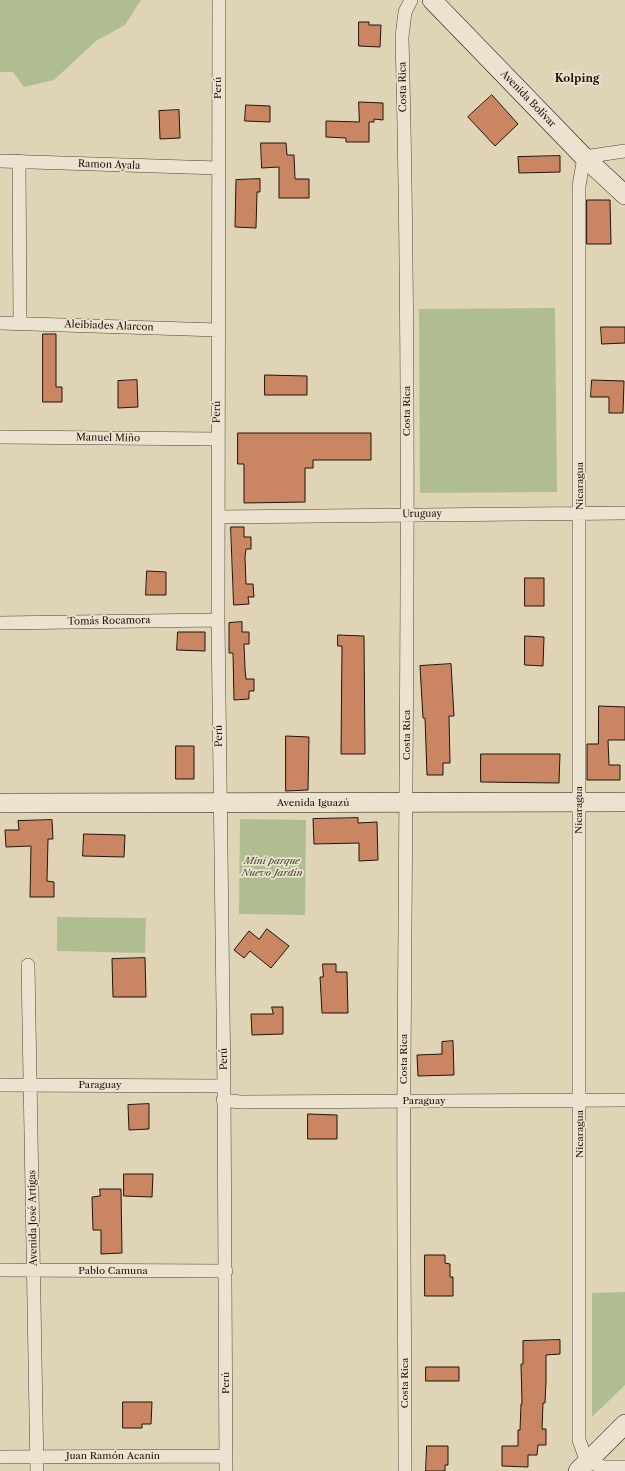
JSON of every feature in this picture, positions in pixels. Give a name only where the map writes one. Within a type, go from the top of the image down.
[{"type":"main road","name":"Avenida Bolívar","points":[[432,0],[584,157],[625,195]]},
{"type":"main road","name":"Avenida Iguazú","points":[[0,803],[625,802]]},
{"type":"main road","points":[[583,1466],[625,1424]]},
{"type":"street","name":"Perú","points":[[219,0],[217,439],[226,1271],[226,1471]]},
{"type":"street","name":"Costa Rica","points":[[405,1471],[404,1101],[407,803],[407,514],[406,195],[402,37],[405,12],[411,0]]},
{"type":"street","points":[[584,157],[625,151]]},
{"type":"street","name":"Nicaragua","points":[[583,1466],[579,1440],[580,1101],[578,802],[580,514],[579,186],[584,157]]},
{"type":"street","name":"Ramon Ayala","points":[[0,161],[218,168]]},
{"type":"street","points":[[20,162],[20,324]]},
{"type":"street","name":"Aleibiades Alarcon","points":[[0,323],[218,330]]},
{"type":"street","name":"Manuel Miño","points":[[0,437],[217,439]]},
{"type":"street","name":"Uruguay","points":[[218,517],[625,513]]},
{"type":"street","name":"Tomás Rocamora","points":[[0,623],[218,620]]},
{"type":"street","name":"Avenida José Artigas","points":[[28,965],[37,1471]]},
{"type":"street","name":"Paraguay","points":[[0,1085],[224,1086]]},
{"type":"street","name":"Paraguay","points":[[223,1100],[240,1102],[625,1100]]},
{"type":"street","name":"Pablo Camuna","points":[[0,1270],[226,1271]]},
{"type":"street","name":"Juan Ramón Acanin","points":[[0,1457],[226,1456]]},
{"type":"street","points":[[583,1466],[625,1467]]},
{"type":"green space","points":[[0,0],[141,0],[125,25],[96,41],[54,80],[24,87],[13,72],[0,72]]},
{"type":"green space","points":[[555,308],[557,492],[420,493],[419,309]]},
{"type":"green space","name":"Mini parque Nuevo Jardín","points":[[240,819],[306,820],[305,915],[239,914]]},
{"type":"green space","points":[[57,917],[146,918],[145,953],[57,951]]},
{"type":"green space","points":[[625,1292],[625,1385],[592,1417],[592,1293]]},
{"type":"building","points":[[359,22],[369,22],[369,25],[381,25],[380,47],[359,46]]},
{"type":"building","points":[[492,95],[518,124],[495,146],[468,117]]},
{"type":"building","points":[[359,102],[383,103],[383,120],[374,119],[374,122],[369,122],[369,142],[346,142],[346,138],[326,137],[326,121],[359,122]]},
{"type":"building","points":[[246,105],[270,106],[270,122],[245,121]]},
{"type":"building","points":[[179,110],[180,138],[160,139],[159,111]]},
{"type":"building","points":[[261,143],[286,143],[287,155],[294,155],[295,179],[309,179],[309,198],[279,198],[279,167],[262,168]]},
{"type":"building","points":[[560,156],[560,172],[519,173],[518,157]]},
{"type":"building","points":[[260,179],[260,192],[257,192],[256,228],[235,227],[236,180]]},
{"type":"building","points":[[587,200],[610,200],[611,244],[587,244]]},
{"type":"building","points":[[601,327],[625,327],[625,343],[602,344]]},
{"type":"building","points":[[43,334],[56,334],[56,387],[62,387],[62,402],[43,402]]},
{"type":"building","points":[[265,375],[307,376],[307,395],[265,395]]},
{"type":"building","points":[[137,380],[138,407],[118,408],[118,381]]},
{"type":"building","points":[[592,380],[624,381],[623,413],[609,413],[609,397],[591,397]]},
{"type":"building","points":[[238,433],[371,433],[371,460],[313,460],[313,468],[305,468],[305,502],[244,503],[244,464],[238,464]]},
{"type":"building","points":[[231,527],[244,527],[244,537],[251,537],[251,549],[246,549],[245,557],[246,584],[253,584],[254,597],[248,597],[249,604],[234,605]]},
{"type":"building","points":[[147,571],[166,572],[166,595],[146,595]]},
{"type":"building","points":[[525,578],[544,578],[544,606],[525,606]]},
{"type":"building","points":[[242,622],[242,632],[249,632],[249,644],[244,644],[246,679],[254,679],[254,691],[249,691],[249,699],[234,700],[233,653],[229,653],[229,623]]},
{"type":"building","points":[[178,632],[205,632],[205,651],[177,650]]},
{"type":"building","points":[[338,635],[364,636],[365,754],[341,754],[342,646],[338,646]]},
{"type":"building","points":[[525,636],[544,637],[543,666],[525,665]]},
{"type":"building","points":[[451,664],[454,716],[449,716],[450,763],[443,763],[443,775],[427,775],[425,718],[423,718],[420,666]]},
{"type":"building","points":[[599,706],[625,707],[625,740],[608,740],[609,765],[620,765],[620,780],[587,780],[587,744],[598,744]]},
{"type":"building","points":[[286,736],[309,737],[308,790],[286,791]]},
{"type":"building","points":[[176,746],[194,746],[194,779],[176,779]]},
{"type":"building","points":[[481,754],[560,754],[559,783],[481,782]]},
{"type":"building","points":[[358,818],[358,823],[377,822],[378,860],[359,861],[359,843],[314,844],[313,819]]},
{"type":"building","points":[[52,820],[53,839],[48,839],[47,881],[54,882],[54,897],[30,897],[31,846],[6,847],[5,830],[19,830],[18,821]]},
{"type":"building","points":[[84,834],[125,835],[124,857],[83,856]]},
{"type":"building","points":[[267,929],[289,946],[271,968],[250,951],[244,958],[234,950],[249,931],[259,939]]},
{"type":"building","points":[[145,958],[146,997],[113,997],[112,959]]},
{"type":"building","points":[[323,964],[336,964],[336,972],[347,972],[348,1013],[322,1013],[320,977],[323,977]]},
{"type":"building","points":[[272,1007],[283,1007],[283,1034],[252,1035],[251,1014],[273,1014]]},
{"type":"building","points":[[453,1041],[454,1075],[418,1076],[417,1055],[442,1054],[442,1042]]},
{"type":"building","points":[[149,1104],[149,1129],[129,1130],[128,1105]]},
{"type":"building","points":[[308,1114],[337,1115],[337,1139],[308,1139]]},
{"type":"building","points":[[124,1174],[153,1174],[152,1197],[124,1196]]},
{"type":"building","points":[[100,1189],[121,1189],[122,1253],[101,1254],[101,1230],[93,1230],[92,1197],[100,1196]]},
{"type":"building","points":[[425,1255],[445,1255],[445,1263],[450,1264],[450,1277],[453,1277],[453,1296],[425,1296]]},
{"type":"building","points":[[560,1340],[560,1354],[546,1355],[545,1403],[543,1403],[542,1429],[546,1429],[546,1445],[538,1445],[537,1455],[528,1455],[528,1467],[502,1466],[502,1446],[518,1446],[518,1430],[520,1430],[522,1404],[521,1364],[523,1364],[523,1341]]},
{"type":"building","points":[[426,1367],[459,1367],[459,1381],[426,1381]]},
{"type":"building","points":[[123,1402],[152,1402],[151,1424],[142,1424],[142,1428],[123,1428]]},
{"type":"building","points":[[427,1446],[448,1446],[448,1465],[445,1465],[445,1471],[426,1471]]},
{"type":"district","name":"Kolping","points":[[577,79]]}]
